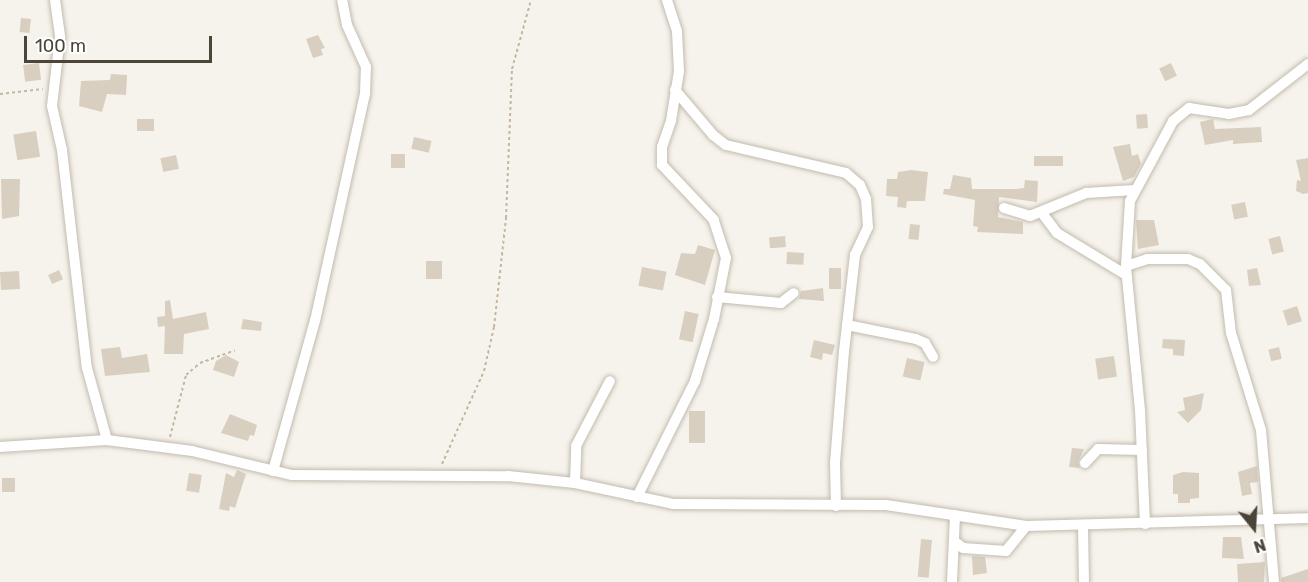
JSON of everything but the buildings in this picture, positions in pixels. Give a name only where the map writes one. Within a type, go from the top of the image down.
[{"type":"street","points":[[56,0],[60,37],[52,89],[87,368],[107,440]]},
{"type":"street","points":[[273,471],[315,321],[366,94],[366,67],[347,25],[342,0]]},
{"type":"street","points":[[637,497],[695,381],[726,258],[720,234],[703,206],[662,165],[662,147],[671,121],[679,41],[667,0]]},
{"type":"street","points":[[1144,524],[1142,450],[1126,271],[1130,201],[1173,121],[1189,108],[1229,114],[1249,110],[1308,64]]},
{"type":"street","points":[[675,90],[726,145],[835,170],[860,185],[869,213],[868,227],[855,255],[835,463],[836,506]]},
{"type":"street","points":[[1004,208],[1020,215],[1042,213],[1086,193],[1136,190]]},
{"type":"street","points":[[1042,213],[1057,233],[1126,271]]},
{"type":"street","points":[[1126,271],[1147,259],[1188,259],[1200,264],[1226,290],[1231,333],[1261,430],[1271,521],[1274,582]]},
{"type":"street","points":[[717,297],[781,303],[794,293]]},
{"type":"street","points":[[848,325],[916,339],[926,343],[933,357]]},
{"type":"street","points":[[575,483],[576,446],[610,381]]},
{"type":"street","points":[[0,447],[107,440],[167,447],[273,471],[317,476],[438,479],[508,476],[575,483],[637,497],[701,506],[885,505],[1026,526],[1271,521],[1308,518]]},
{"type":"street","points":[[1085,462],[1098,448],[1142,450]]},
{"type":"street","points":[[952,582],[955,515]]},
{"type":"street","points":[[954,541],[963,548],[1006,551],[1026,526]]},
{"type":"street","points":[[1083,526],[1084,582]]},
{"type":"path","points":[[438,479],[452,436],[484,371],[494,327],[506,218],[512,69],[531,0]]},
{"type":"path","points":[[0,93],[52,89]]},
{"type":"path","points":[[167,447],[186,375],[200,363],[235,350]]}]
